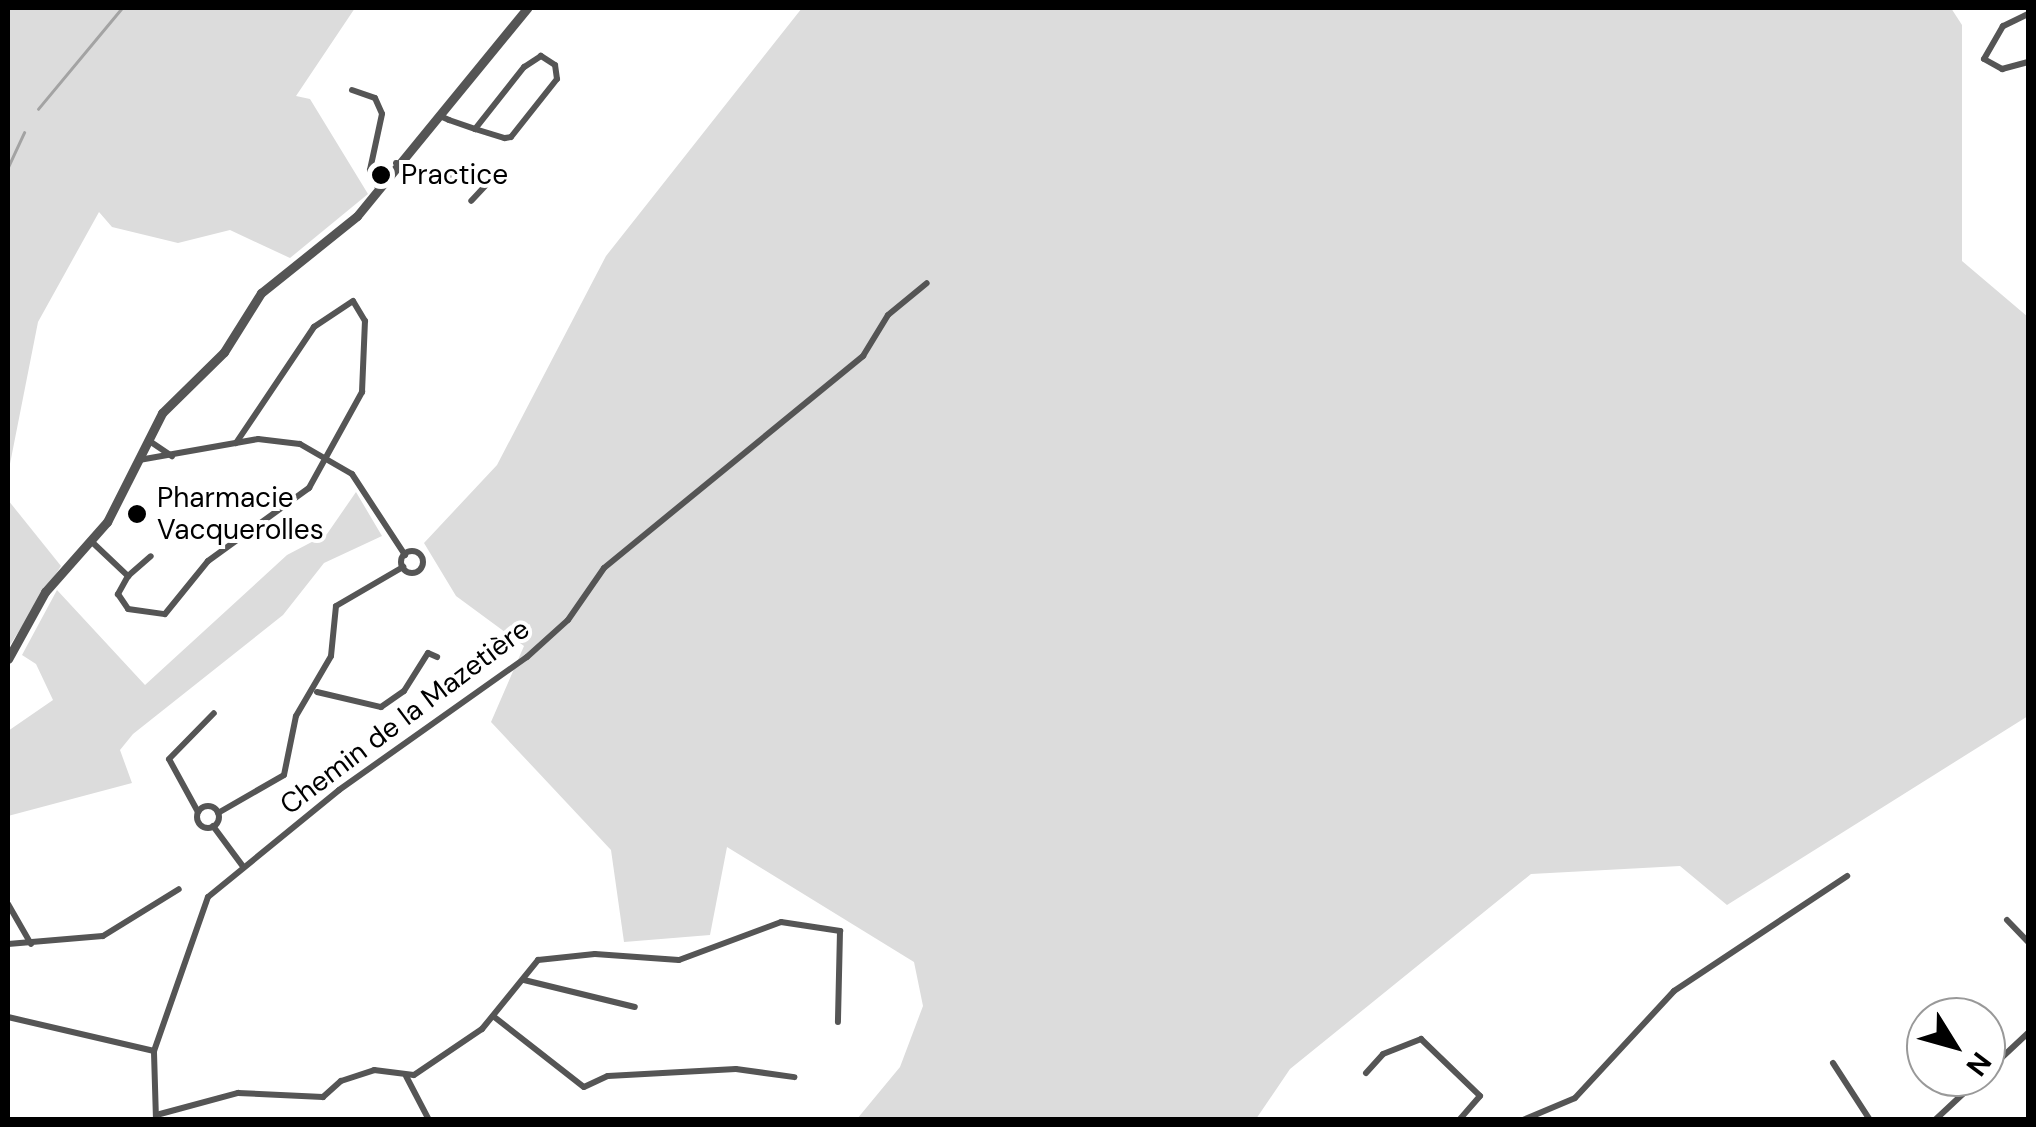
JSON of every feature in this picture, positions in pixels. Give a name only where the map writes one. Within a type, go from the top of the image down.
[{"type":"street","points":[[8,659],[46,592],[92,542],[172,402],[224,352],[261,293],[352,221],[395,163],[440,116],[527,8]]},
{"type":"street","points":[[2028,14],[2004,26],[1984,58],[2002,69],[2028,62]]},
{"type":"street","points":[[440,116],[476,129],[511,137],[557,79],[555,65],[541,56],[524,67],[476,129]]},
{"type":"street","points":[[352,90],[375,98],[382,114],[370,170],[378,188]]},
{"type":"street","points":[[395,163],[487,184],[472,201]]},
{"type":"street","name":"Chemin de la Mazetière","points":[[154,1051],[208,898],[242,865],[527,657],[568,620],[604,568],[863,356],[888,315],[927,284]]},
{"type":"street","points":[[150,556],[128,576],[118,594],[128,609],[164,614],[208,561],[269,522],[331,458],[362,392],[365,321],[352,301],[314,327],[236,443]]},
{"type":"street","points":[[148,440],[158,450],[178,457]]},
{"type":"street","points":[[138,460],[276,440],[331,458],[368,492],[405,554],[403,567]]},
{"type":"street","points":[[154,460],[158,450]]},
{"type":"street","points":[[92,542],[128,576]]},
{"type":"street","points":[[403,567],[415,572],[422,566],[418,553],[405,554]]},
{"type":"street","points":[[213,826],[218,813],[284,775],[296,716],[317,692],[331,656],[336,606],[403,567]]},
{"type":"street","points":[[317,692],[381,707],[404,691],[428,653],[438,657]]},
{"type":"street","points":[[214,713],[169,759],[198,812],[200,825],[213,826],[242,865]]},
{"type":"street","points":[[198,812],[206,806],[218,813]]},
{"type":"street","points":[[1523,1120],[1575,1098],[1674,991],[1847,876]]},
{"type":"street","points":[[8,944],[102,936],[178,889]]},
{"type":"street","points":[[8,904],[31,944]]},
{"type":"street","points":[[2007,920],[2028,942]]},
{"type":"street","points":[[8,1017],[154,1051],[158,1117],[238,1093],[323,1097],[340,1081],[374,1070],[406,1076],[447,1059],[494,1016],[538,960],[558,955],[680,960],[781,922],[836,928],[838,1022]]},
{"type":"street","points":[[524,980],[634,1006]]},
{"type":"street","points":[[494,1016],[584,1087],[608,1076],[794,1076]]},
{"type":"street","points":[[1936,1120],[2028,1033]]},
{"type":"street","points":[[1366,1073],[1383,1054],[1421,1039],[1480,1096],[1459,1120]]},
{"type":"street","points":[[1833,1063],[1870,1120]]},
{"type":"street","points":[[406,1076],[429,1120]]},
{"type":"shaded area","points":[[8,8],[355,8],[296,96],[310,99],[368,194],[290,258],[230,230],[178,243],[112,227],[99,212],[38,322],[8,474]]},
{"type":"shaded area","points":[[802,8],[1951,8],[1962,25],[1962,261],[2028,317],[2028,716],[1727,905],[1680,866],[1531,874],[1290,1069],[1256,1119],[857,1119],[900,1067],[923,1006],[914,962],[727,847],[710,935],[624,942],[611,850],[491,722],[524,646],[456,596],[424,543],[497,465],[606,256]]},
{"type":"shaded area","points":[[356,492],[382,536],[324,563],[283,615],[133,734],[120,750],[132,783],[8,816],[8,731],[53,700],[36,664],[22,655],[57,590],[145,685],[287,555],[327,534]]},
{"type":"shaded area","points":[[8,500],[61,566],[10,645],[8,643]]},
{"type":"waterway","points":[[38,109],[122,8]]},
{"type":"waterway","points":[[8,167],[24,133]]},
{"type":"place","name":"Practice","points":[[381,175]]},
{"type":"place","name":"Pharmacie Vacquerolles","points":[[137,514]]}]
